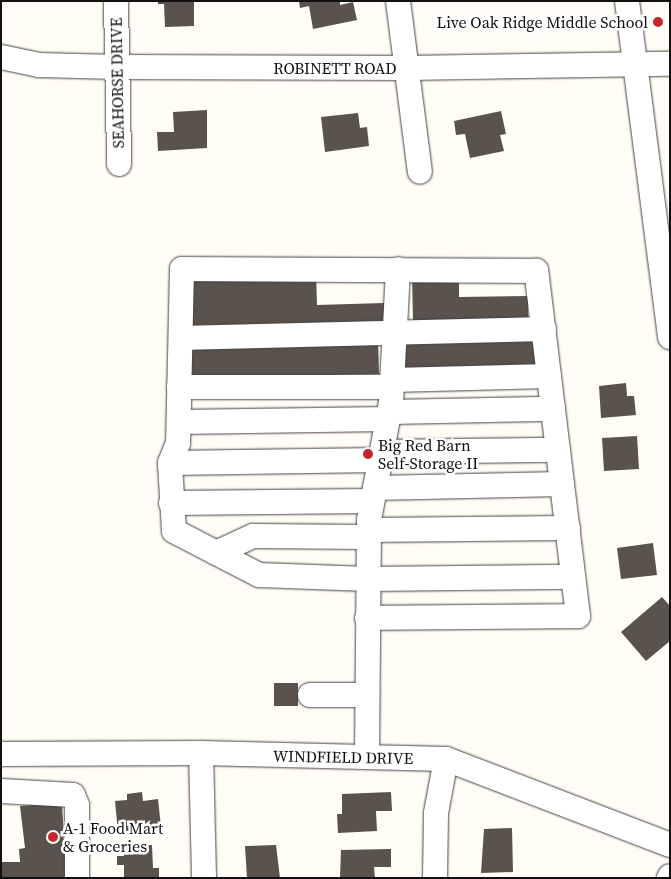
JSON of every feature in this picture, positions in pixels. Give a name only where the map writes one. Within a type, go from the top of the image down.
[{"type":"street","name":"SEAHORSE DRIVE","points":[[116,1],[119,164]]},
{"type":"street","points":[[398,1],[420,172]]},
{"type":"street","points":[[627,1],[670,337]]},
{"type":"street","name":"ROBINETT ROAD","points":[[1,58],[39,65],[117,67],[407,68],[670,64]]},
{"type":"street","points":[[367,757],[368,534],[389,416],[398,269]]},
{"type":"street","points":[[367,618],[578,616],[574,577],[544,329],[536,271],[398,269],[182,270],[178,443],[170,463],[174,531],[259,575],[368,579],[574,577]]},
{"type":"street","points":[[181,338],[544,329]]},
{"type":"street","points":[[179,387],[392,384],[549,376]]},
{"type":"street","points":[[179,422],[553,409]]},
{"type":"street","points":[[170,463],[558,450]]},
{"type":"street","points":[[171,503],[562,484]]},
{"type":"street","points":[[216,553],[253,536],[568,528]]},
{"type":"street","points":[[310,695],[367,695]]},
{"type":"street","points":[[201,753],[204,878]]},
{"type":"street","name":"WINDFIELD DRIVE","points":[[1,754],[201,753],[446,760],[670,845]]},
{"type":"street","points":[[435,878],[436,813],[446,760]]},
{"type":"street","points":[[1,791],[73,795],[77,805],[77,878]]},
{"type":"building","points":[[158,1],[194,1],[194,26],[165,27],[164,4],[158,4]]},
{"type":"building","points":[[299,1],[340,1],[340,5],[353,2],[357,20],[313,29],[309,6],[300,8]]},
{"type":"building","points":[[207,110],[207,148],[158,151],[157,132],[174,132],[173,112]]},
{"type":"building","points":[[501,111],[506,134],[500,135],[504,151],[470,158],[465,134],[456,135],[454,121]]},
{"type":"building","points":[[358,113],[360,128],[367,127],[369,146],[325,152],[321,117]]},
{"type":"building","points":[[316,272],[317,305],[384,303],[385,328],[192,333],[191,274]]},
{"type":"building","points":[[459,274],[459,297],[528,296],[528,320],[413,322],[412,275]]},
{"type":"building","points":[[538,336],[540,367],[404,371],[403,340]]},
{"type":"building","points":[[378,339],[379,374],[185,378],[184,343]]},
{"type":"building","points":[[626,383],[627,396],[634,396],[636,415],[601,418],[599,386]]},
{"type":"building","points":[[637,436],[639,469],[604,471],[602,438]]},
{"type":"building","points":[[653,543],[657,575],[621,579],[617,548]]},
{"type":"building","points":[[662,597],[670,606],[670,641],[646,661],[621,632]]},
{"type":"building","points":[[274,683],[298,683],[298,706],[274,706]]},
{"type":"building","points":[[142,792],[143,801],[158,799],[161,827],[118,832],[115,801],[127,800],[127,794]]},
{"type":"building","points":[[391,792],[392,811],[376,811],[377,831],[338,833],[337,814],[342,814],[342,794]]},
{"type":"building","points":[[62,803],[66,878],[1,878],[1,862],[20,862],[19,849],[25,848],[20,806]]},
{"type":"building","points":[[512,828],[513,872],[481,873],[484,829]]},
{"type":"building","points":[[152,845],[153,868],[159,868],[159,878],[124,878],[124,865],[117,865],[117,856],[124,856],[124,846]]},
{"type":"building","points":[[276,845],[280,878],[247,878],[245,846]]},
{"type":"building","points":[[391,849],[391,867],[374,867],[375,878],[340,878],[341,850]]},
{"type":"place","name":"Live Oak Ridge Middle School","points":[[658,22]]},
{"type":"place","name":"Big Red Barn Self-Storage II","points":[[368,454]]},
{"type":"place","name":"A-1 Food Mart & Groceries","points":[[53,837]]}]
